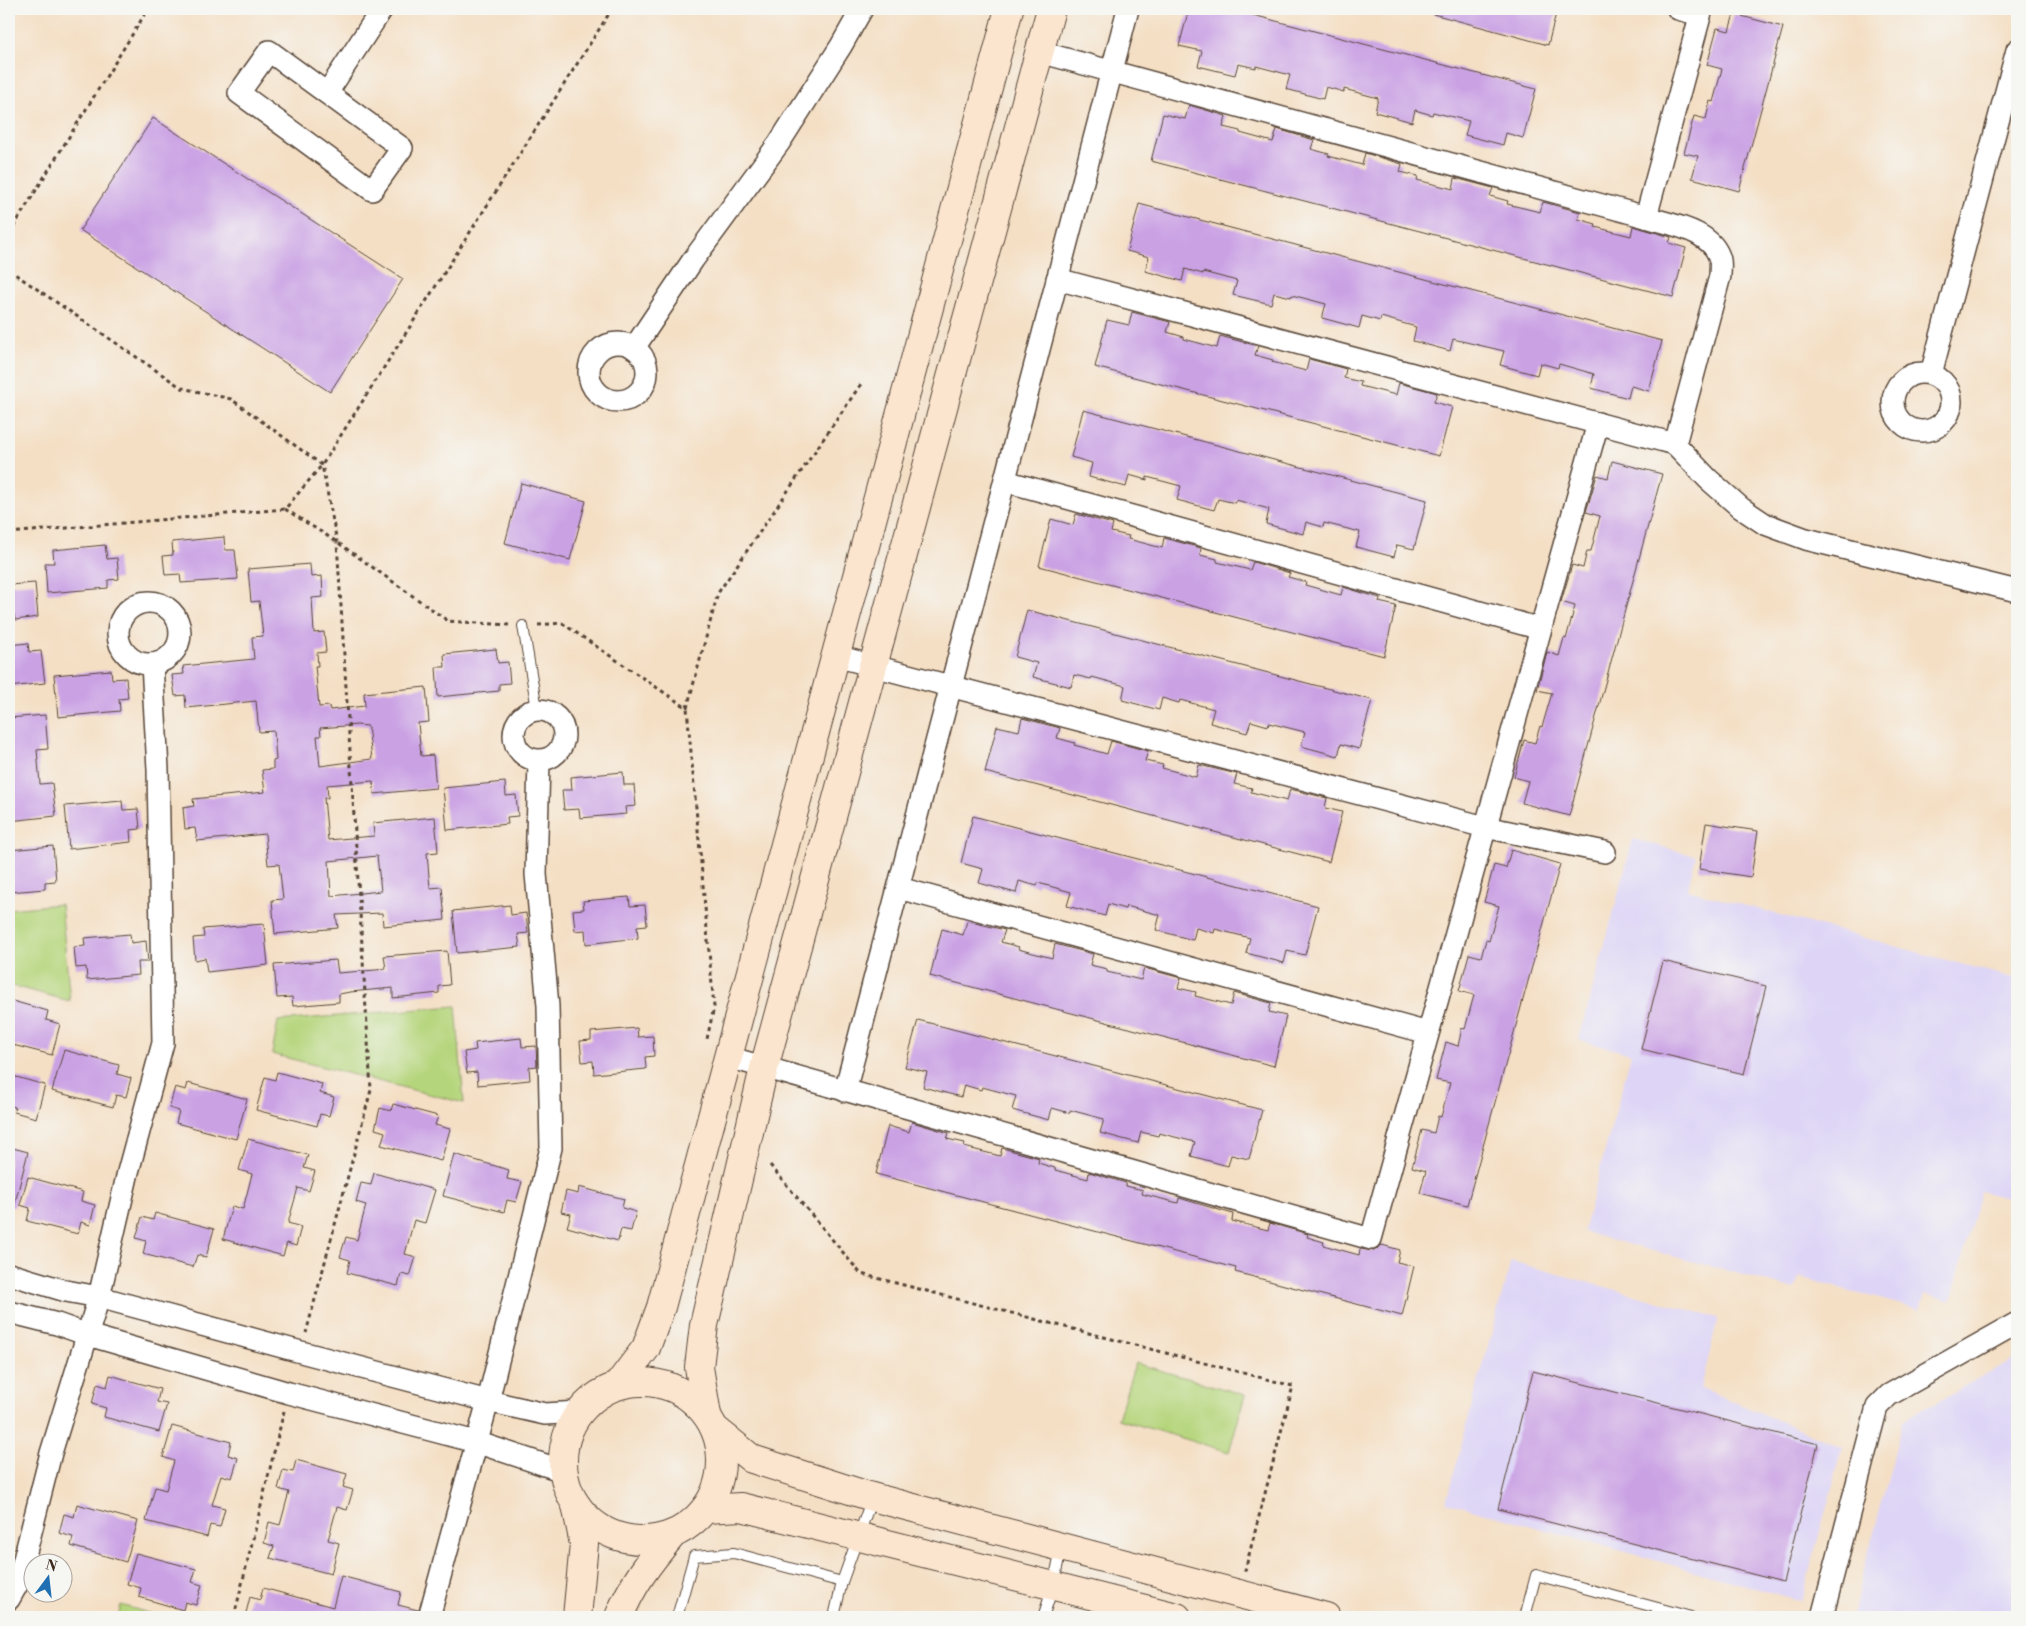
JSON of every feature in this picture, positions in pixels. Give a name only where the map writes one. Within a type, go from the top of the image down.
[{"type":"street","points":[[327,93],[382,9]]},
{"type":"street","points":[[634,348],[693,260],[779,143],[861,14],[862,9]]},
{"type":"street","points":[[618,1385],[646,1348],[661,1307],[717,1052],[836,656],[1009,9]]},
{"type":"street","points":[[576,1505],[595,1524],[619,1537],[646,1540],[673,1534],[691,1524],[706,1509],[716,1491],[722,1471],[722,1450],[711,1422],[698,1366],[704,1325],[764,1068],[1051,9]]},
{"type":"street","points":[[845,1091],[1128,9]]},
{"type":"street","points":[[1646,217],[1701,12],[1678,9]]},
{"type":"street","points":[[1931,374],[2017,50]]},
{"type":"street","points":[[269,51],[327,93],[402,148],[372,190],[239,93],[269,51]]},
{"type":"street","points":[[1040,52],[1646,217],[1706,238],[1715,249],[1720,261],[1720,276],[1675,444]]},
{"type":"street","points":[[1057,280],[1675,444],[1708,479],[1742,508],[1765,524],[1806,539],[2017,591]]},
{"type":"street","points":[[717,1052],[764,1068],[1371,1239],[1598,423]]},
{"type":"street","points":[[1005,481],[1541,629]]},
{"type":"street","points":[[836,656],[1486,827],[1605,852]]},
{"type":"street","points":[[9,1599],[18,1583],[51,1453],[99,1298],[128,1172],[163,1044],[158,770],[152,664]]},
{"type":"street","points":[[537,710],[546,710],[560,720],[564,728],[563,745],[554,756],[539,761],[524,756],[515,744],[513,737],[514,729],[522,715],[537,710]]},
{"type":"street","points":[[429,1617],[488,1400],[550,1148],[548,1006],[536,874],[539,761]]},
{"type":"street","points":[[898,888],[1428,1033]]},
{"type":"street","points":[[9,1274],[66,1291],[545,1414],[579,1412]]},
{"type":"street","points":[[9,1312],[57,1324],[88,1335],[289,1393],[476,1442],[563,1471]]},
{"type":"street","points":[[1822,1617],[1877,1407],[1889,1396],[2017,1323]]},
{"type":"street","points":[[577,1617],[584,1544],[576,1505],[563,1471],[563,1450],[579,1412],[596,1396],[618,1385],[643,1381],[667,1386],[690,1397],[711,1422],[752,1459],[872,1497],[1326,1617]]},
{"type":"street","points":[[706,1509],[741,1507],[858,1538],[1178,1617]]},
{"type":"street","points":[[619,1617],[628,1594],[649,1562],[673,1534]]},
{"type":"lane","points":[[523,626],[537,710]]},
{"type":"lane","points":[[834,1617],[842,1582],[872,1497]]},
{"type":"lane","points":[[1043,1617],[1053,1586],[1061,1546]]},
{"type":"lane","points":[[677,1617],[694,1556],[734,1553],[842,1582]]},
{"type":"lane","points":[[1525,1617],[1536,1575],[1691,1617]]},
{"type":"path","points":[[9,234],[148,9]]},
{"type":"path","points":[[284,509],[322,465],[612,9]]},
{"type":"path","points":[[9,270],[182,388],[231,398],[322,465],[337,542],[371,1090],[301,1352]]},
{"type":"path","points":[[717,1052],[688,708],[718,593],[862,384]]},
{"type":"path","points":[[9,532],[284,509],[337,542],[448,621],[523,626],[562,623],[688,708]]},
{"type":"path","points":[[770,1165],[861,1274],[1293,1386],[1239,1594]]},
{"type":"path","points":[[234,1617],[289,1393]]},
{"type":"shaded area","points":[[1633,839],[1696,856],[1687,890],[2017,979],[2017,1201],[1980,1191],[1951,1301],[1925,1294],[1920,1310],[1799,1277],[1795,1289],[1583,1232],[1631,1054],[1579,1040]]},
{"type":"shaded area","points":[[1511,1261],[1718,1318],[1701,1388],[1843,1448],[1801,1601],[1446,1502]]},
{"type":"shaded area","points":[[2017,1357],[2017,1617],[1852,1617],[1903,1420]]},
{"type":"green space","points":[[61,904],[70,1001],[9,985],[9,909]]},
{"type":"green space","points":[[456,1006],[464,1103],[272,1054],[278,1021]]},
{"type":"green space","points":[[1135,1363],[1245,1395],[1229,1452],[1118,1419]]},
{"type":"green space","points":[[121,1605],[162,1617],[118,1617]]},
{"type":"building","points":[[1189,9],[1230,9],[1536,89],[1523,138],[1506,133],[1503,145],[1465,135],[1469,121],[1433,112],[1432,115],[1415,110],[1412,122],[1375,112],[1378,98],[1344,89],[1344,92],[1326,87],[1323,99],[1286,89],[1290,75],[1256,66],[1256,68],[1238,64],[1235,75],[1198,66],[1202,51],[1179,46]]},
{"type":"building","points":[[1433,9],[1557,9],[1548,45],[1433,14]]},
{"type":"building","points":[[1734,14],[1783,27],[1739,191],[1692,178],[1698,156],[1684,153],[1694,116],[1706,119],[1710,101],[1713,102],[1722,69],[1707,65],[1717,28],[1729,31]]},
{"type":"building","points":[[1189,105],[1226,116],[1223,127],[1240,131],[1240,133],[1273,142],[1277,129],[1314,140],[1311,149],[1329,154],[1328,156],[1362,165],[1365,153],[1402,164],[1400,172],[1418,176],[1417,180],[1453,189],[1455,178],[1493,188],[1490,196],[1508,201],[1507,204],[1540,212],[1543,202],[1580,212],[1578,219],[1596,224],[1595,227],[1631,236],[1633,226],[1671,237],[1669,243],[1686,248],[1673,297],[1151,161],[1163,114],[1185,119]]},
{"type":"building","points":[[153,118],[403,279],[330,392],[80,230]]},
{"type":"building","points":[[1139,204],[1662,341],[1649,391],[1631,386],[1628,398],[1591,388],[1594,374],[1559,364],[1558,368],[1540,363],[1537,375],[1500,365],[1504,351],[1453,339],[1450,351],[1413,341],[1416,327],[1381,317],[1380,321],[1362,316],[1359,328],[1322,318],[1326,304],[1292,295],[1291,297],[1274,293],[1271,304],[1233,295],[1237,281],[1203,272],[1203,274],[1185,269],[1182,281],[1145,271],[1149,257],[1127,251]]},
{"type":"building","points":[[1132,312],[1170,322],[1167,332],[1217,348],[1220,336],[1258,346],[1255,355],[1273,360],[1272,362],[1306,371],[1309,359],[1346,369],[1344,378],[1361,382],[1360,386],[1396,395],[1399,383],[1437,393],[1434,402],[1452,407],[1439,456],[1095,367],[1107,320],[1129,325]]},
{"type":"building","points":[[1083,410],[1427,500],[1414,549],[1397,545],[1394,557],[1356,547],[1360,532],[1324,523],[1323,527],[1306,522],[1303,534],[1266,524],[1269,509],[1236,500],[1235,503],[1218,499],[1214,510],[1177,500],[1181,486],[1147,477],[1147,480],[1129,475],[1126,487],[1089,477],[1092,463],[1071,457]]},
{"type":"building","points":[[1612,461],[1662,474],[1569,816],[1522,803],[1528,781],[1514,777],[1524,740],[1535,743],[1540,726],[1542,727],[1552,693],[1537,690],[1547,652],[1559,656],[1564,638],[1566,639],[1575,606],[1561,602],[1572,565],[1583,568],[1587,551],[1591,551],[1600,516],[1586,512],[1597,475],[1608,478]]},
{"type":"building","points":[[521,483],[586,501],[570,560],[505,543]]},
{"type":"building","points":[[1076,514],[1113,524],[1111,532],[1129,536],[1128,539],[1162,548],[1164,538],[1201,548],[1200,555],[1217,559],[1217,562],[1250,570],[1253,562],[1290,573],[1288,577],[1306,582],[1305,585],[1341,595],[1343,587],[1380,598],[1379,602],[1396,606],[1384,656],[1039,566],[1051,519],[1073,525]]},
{"type":"building","points":[[224,537],[225,550],[235,550],[238,579],[181,583],[180,574],[165,575],[163,556],[173,555],[172,542]]},
{"type":"building","points":[[105,545],[107,559],[117,558],[119,579],[108,580],[108,588],[47,593],[45,563],[54,563],[53,550]]},
{"type":"building","points":[[310,564],[311,577],[322,576],[323,597],[312,598],[314,633],[324,632],[326,652],[317,653],[318,666],[315,666],[319,707],[329,706],[330,710],[365,706],[364,693],[426,687],[429,722],[418,723],[421,756],[433,755],[436,788],[374,794],[373,781],[327,785],[328,798],[324,798],[328,840],[374,836],[373,823],[435,817],[438,852],[427,853],[430,888],[442,887],[445,920],[383,926],[382,913],[336,915],[338,928],[275,934],[272,900],[283,899],[279,864],[268,865],[265,834],[197,841],[195,828],[185,829],[183,808],[194,806],[193,799],[265,792],[262,770],[273,769],[273,761],[276,760],[274,731],[259,732],[256,701],[186,708],[185,695],[175,696],[172,675],[184,674],[183,666],[254,659],[252,637],[263,636],[259,601],[251,602],[248,569]],"holes":[[[368,726],[372,759],[320,766],[317,736],[321,736],[320,728]],[[377,856],[381,891],[331,896],[329,861]]]},
{"type":"building","points":[[35,583],[38,617],[15,620],[14,614],[9,614],[9,585]]},
{"type":"building","points":[[1027,610],[1372,700],[1359,749],[1341,744],[1338,756],[1301,746],[1305,732],[1269,723],[1268,726],[1251,721],[1247,733],[1210,723],[1214,709],[1180,700],[1179,703],[1162,698],[1159,710],[1122,700],[1125,686],[1092,677],[1091,679],[1074,675],[1071,687],[1033,677],[1037,663],[1015,657]]},
{"type":"building","points":[[28,643],[29,652],[41,651],[45,683],[9,687],[9,645]]},
{"type":"building","points":[[496,649],[498,663],[508,662],[510,683],[499,684],[499,691],[438,697],[436,667],[445,667],[444,654]]},
{"type":"building","points":[[111,670],[112,679],[126,678],[128,698],[119,699],[120,711],[58,717],[54,675]]},
{"type":"building","points":[[45,715],[48,749],[37,750],[40,784],[52,783],[56,816],[9,821],[9,791],[13,791],[9,755],[9,718]]},
{"type":"building","points":[[1022,718],[1060,728],[1057,738],[1107,754],[1111,741],[1148,751],[1145,761],[1163,765],[1162,768],[1196,777],[1199,765],[1237,774],[1234,784],[1252,788],[1251,792],[1287,801],[1290,789],[1327,798],[1325,808],[1342,812],[1329,862],[985,772],[997,726],[1019,731]]},
{"type":"building","points":[[623,772],[624,785],[634,785],[636,806],[625,807],[626,814],[580,818],[579,809],[564,810],[562,790],[572,790],[571,777]]},
{"type":"building","points":[[505,782],[506,796],[516,795],[518,816],[507,817],[508,824],[447,830],[443,788]]},
{"type":"building","points":[[122,801],[123,810],[138,809],[140,829],[130,830],[131,842],[69,849],[65,806]]},
{"type":"building","points":[[973,816],[1318,906],[1305,955],[1287,951],[1284,963],[1246,953],[1250,938],[1215,929],[1214,933],[1196,928],[1193,940],[1156,930],[1160,915],[1126,906],[1125,909],[1108,904],[1105,916],[1067,906],[1071,892],[1038,883],[1037,886],[1019,881],[1016,893],[979,883],[983,869],[961,863]]},
{"type":"building","points":[[1706,823],[1758,831],[1751,877],[1699,869]]},
{"type":"building","points":[[53,846],[56,881],[45,882],[45,889],[9,892],[9,850]]},
{"type":"building","points":[[1511,850],[1560,864],[1467,1205],[1420,1193],[1426,1171],[1412,1167],[1422,1130],[1434,1133],[1438,1116],[1441,1117],[1450,1083],[1436,1080],[1446,1042],[1458,1046],[1462,1028],[1465,1029],[1474,995],[1459,991],[1469,954],[1481,957],[1486,940],[1489,941],[1499,906],[1484,902],[1494,865],[1506,868]]},
{"type":"building","points":[[629,897],[630,906],[645,905],[647,925],[637,926],[638,938],[586,944],[585,930],[575,931],[573,910],[584,909],[583,901]]},
{"type":"building","points":[[510,905],[511,915],[526,913],[528,933],[518,934],[520,947],[457,953],[453,911]]},
{"type":"building","points":[[967,921],[1005,930],[1001,942],[1019,947],[1018,949],[1052,958],[1055,944],[1093,954],[1090,965],[1107,969],[1107,972],[1141,980],[1144,968],[1181,978],[1178,988],[1196,992],[1195,996],[1231,1005],[1234,993],[1271,1003],[1269,1012],[1286,1016],[1274,1066],[930,976],[942,929],[963,935]]},
{"type":"building","points":[[264,924],[268,965],[207,972],[205,958],[195,960],[193,938],[204,937],[203,929]]},
{"type":"building","points":[[130,934],[131,943],[146,941],[148,962],[138,962],[139,975],[87,980],[86,967],[76,968],[74,947],[85,946],[84,938]]},
{"type":"building","points":[[447,951],[450,985],[439,986],[439,993],[393,998],[393,988],[339,994],[339,1002],[293,1006],[292,997],[277,998],[274,965],[336,960],[338,973],[376,970],[386,969],[384,956]]},
{"type":"building","points":[[1663,961],[1766,986],[1744,1074],[1641,1049]]},
{"type":"building","points":[[9,1000],[48,1011],[46,1020],[60,1024],[52,1055],[9,1044]]},
{"type":"building","points":[[918,1020],[1262,1110],[1249,1159],[1231,1155],[1228,1166],[1191,1156],[1195,1142],[1159,1133],[1158,1136],[1141,1132],[1138,1143],[1100,1133],[1104,1119],[1070,1110],[1070,1113],[1052,1108],[1049,1120],[1012,1110],[1016,1096],[982,1087],[981,1090],[964,1085],[961,1097],[923,1087],[927,1072],[905,1067]]},
{"type":"building","points":[[637,1028],[638,1037],[653,1036],[654,1056],[645,1057],[646,1069],[594,1074],[593,1061],[582,1062],[580,1041],[591,1040],[591,1032]]},
{"type":"building","points":[[521,1038],[522,1047],[536,1046],[537,1066],[529,1067],[530,1080],[478,1085],[477,1072],[467,1073],[464,1052],[476,1050],[475,1043]]},
{"type":"building","points":[[64,1050],[119,1065],[117,1074],[131,1078],[126,1097],[116,1095],[113,1107],[52,1091]]},
{"type":"building","points":[[277,1072],[322,1084],[320,1093],[334,1097],[329,1116],[320,1114],[317,1126],[256,1110],[265,1077],[275,1080]]},
{"type":"building","points":[[9,1075],[45,1085],[36,1118],[14,1112],[15,1107],[9,1105]]},
{"type":"building","points":[[188,1083],[247,1099],[236,1139],[176,1123],[179,1111],[169,1108],[175,1087],[186,1090]]},
{"type":"building","points":[[393,1104],[438,1116],[435,1125],[450,1129],[441,1161],[381,1145],[385,1132],[375,1129],[380,1108],[391,1111]]},
{"type":"building","points":[[912,1122],[949,1133],[947,1139],[965,1143],[964,1147],[1000,1156],[1002,1148],[1039,1158],[1038,1163],[1055,1168],[1055,1170],[1088,1179],[1089,1172],[1126,1183],[1126,1186],[1143,1190],[1142,1194],[1178,1203],[1179,1198],[1233,1214],[1232,1221],[1268,1230],[1270,1223],[1308,1234],[1307,1237],[1324,1242],[1323,1245],[1359,1255],[1360,1249],[1374,1251],[1382,1245],[1400,1250],[1397,1262],[1414,1266],[1402,1316],[1235,1272],[1236,1268],[876,1174],[888,1126],[909,1132]]},
{"type":"building","points":[[248,1139],[308,1155],[304,1168],[315,1171],[309,1191],[298,1188],[288,1223],[301,1227],[296,1246],[287,1243],[283,1256],[223,1239],[232,1206],[243,1209],[252,1174],[239,1170]]},
{"type":"building","points":[[9,1147],[28,1152],[14,1207],[9,1207]]},
{"type":"building","points":[[454,1154],[509,1170],[507,1179],[522,1182],[516,1202],[507,1200],[504,1212],[443,1196]]},
{"type":"building","points":[[374,1173],[435,1190],[425,1223],[414,1220],[405,1254],[416,1257],[410,1276],[401,1274],[398,1286],[347,1273],[350,1260],[340,1257],[346,1237],[357,1240],[366,1205],[356,1202],[361,1183],[371,1185]]},
{"type":"building","points":[[28,1177],[83,1192],[81,1201],[95,1205],[90,1225],[81,1222],[78,1234],[27,1221],[30,1208],[20,1205]]},
{"type":"building","points":[[579,1187],[624,1199],[622,1208],[636,1212],[631,1231],[621,1229],[618,1241],[567,1227],[571,1214],[561,1212],[566,1191],[578,1194]]},
{"type":"building","points":[[155,1213],[214,1229],[206,1257],[197,1255],[193,1267],[143,1254],[146,1241],[136,1238],[142,1217],[153,1220]]},
{"type":"building","points":[[1533,1371],[1818,1444],[1783,1582],[1498,1509]]},
{"type":"building","points":[[110,1375],[160,1389],[157,1402],[167,1404],[159,1432],[104,1417],[106,1408],[92,1404],[97,1384],[107,1387]]},
{"type":"building","points":[[172,1426],[231,1442],[228,1455],[238,1458],[232,1478],[221,1475],[212,1505],[225,1508],[220,1527],[210,1525],[207,1537],[146,1521],[155,1487],[166,1490],[174,1461],[163,1457]]},
{"type":"building","points":[[296,1460],[347,1474],[343,1487],[353,1490],[347,1510],[337,1507],[328,1540],[339,1543],[331,1574],[270,1558],[274,1546],[264,1543],[269,1522],[280,1525],[289,1492],[278,1489],[283,1470],[293,1472]]},
{"type":"building","points":[[77,1504],[138,1521],[126,1562],[71,1546],[73,1537],[59,1533],[64,1514],[74,1517]]},
{"type":"building","points":[[136,1553],[196,1569],[192,1582],[202,1585],[196,1605],[185,1602],[183,1610],[139,1597],[141,1588],[127,1584]]},
{"type":"building","points":[[341,1576],[401,1592],[398,1605],[418,1610],[417,1617],[245,1617],[250,1597],[260,1600],[263,1588],[333,1607]]}]
